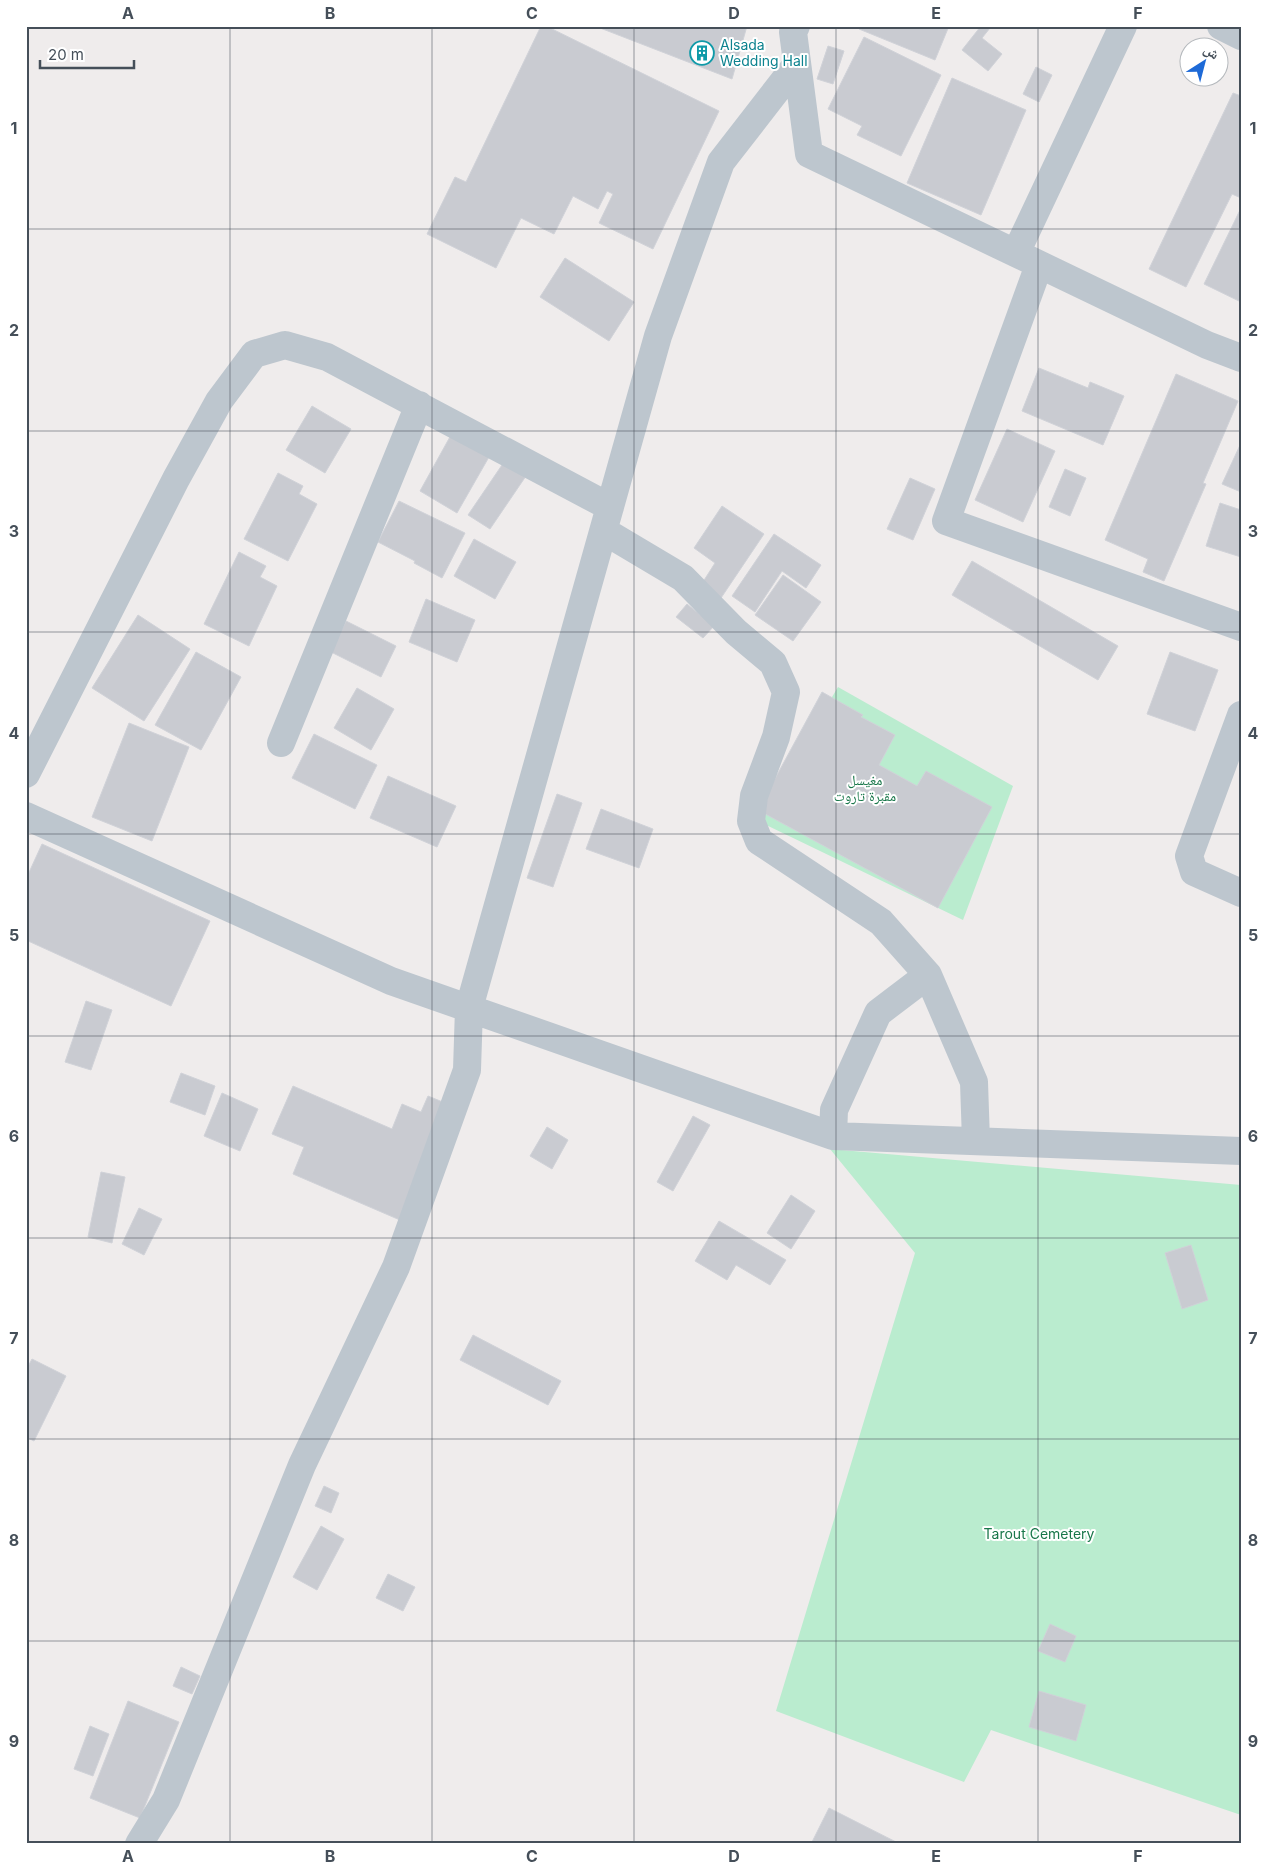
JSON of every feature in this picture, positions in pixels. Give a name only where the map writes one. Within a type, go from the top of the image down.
[{"type":"street","points":[[796,26],[793,32],[809,154],[1207,345],[1241,358]]},
{"type":"street","points":[[1123,26],[1027,259],[946,521],[1241,627]]},
{"type":"street","points":[[1221,26],[1241,36]]},
{"type":"street","points":[[139,1844],[166,1800],[302,1465],[396,1267],[467,1070],[469,1008],[658,336],[722,162],[798,64]]},
{"type":"street","points":[[26,774],[176,479],[219,401],[254,354],[285,345],[327,357],[419,405],[607,519],[683,578],[736,632],[773,663],[786,692],[776,737],[754,796],[751,821],[759,841],[881,922],[928,975],[974,1082],[976,1141]]},
{"type":"street","points":[[281,743],[419,405]]},
{"type":"street","points":[[1241,715],[1189,856],[1194,872],[1241,893]]},
{"type":"street","points":[[26,816],[391,981],[833,1136],[1241,1151]]},
{"type":"street","points":[[833,1136],[834,1110],[878,1013],[928,975]]},
{"type":"green space","name":"مغيسل مقبرة تاروت","points":[[838,687],[1013,786],[963,920],[758,821]]},
{"type":"green space","name":"Tarout Cemetery","points":[[830,1149],[1241,1185],[1241,1815],[991,1730],[964,1782],[776,1711],[915,1253]]},
{"type":"building","points":[[541,26],[546,26],[719,111],[653,249],[599,223],[613,194],[607,191],[598,209],[573,196],[554,234],[521,218],[496,268],[427,234],[455,177],[466,182]]},
{"type":"building","name":"Alsada Wedding Hall","points":[[595,26],[747,26],[732,79]]},
{"type":"building","points":[[860,26],[949,26],[935,60],[859,29]]},
{"type":"building","points":[[981,26],[990,28],[982,38],[1002,54],[988,71],[962,50]]},
{"type":"building","points":[[864,37],[941,75],[901,156],[857,135],[862,126],[828,109]]},
{"type":"building","points":[[828,46],[844,51],[833,84],[817,79]]},
{"type":"building","points":[[1036,67],[1052,75],[1039,102],[1023,94]]},
{"type":"building","points":[[952,78],[1026,110],[981,215],[907,183]]},
{"type":"building","points":[[1233,93],[1241,96],[1241,198],[1232,194],[1186,287],[1149,269]]},
{"type":"building","points":[[1241,208],[1241,302],[1204,284]]},
{"type":"building","points":[[565,258],[634,302],[609,341],[540,297]]},
{"type":"building","points":[[1039,368],[1088,388],[1090,382],[1124,396],[1103,445],[1022,411]]},
{"type":"building","points":[[1176,374],[1238,401],[1203,483],[1206,484],[1164,581],[1143,572],[1148,559],[1105,540]]},
{"type":"building","points":[[312,406],[351,429],[325,473],[286,450]]},
{"type":"building","points":[[1007,429],[1055,451],[1023,522],[975,500]]},
{"type":"building","points":[[451,435],[489,457],[457,513],[420,491]]},
{"type":"building","points":[[1241,443],[1241,492],[1222,484]]},
{"type":"building","points":[[504,462],[526,476],[490,529],[468,515]]},
{"type":"building","points":[[1065,469],[1086,478],[1070,516],[1049,507]]},
{"type":"building","points":[[278,473],[303,486],[299,494],[317,504],[288,561],[244,539]]},
{"type":"building","points":[[910,478],[935,489],[913,540],[887,529]]},
{"type":"building","points":[[399,501],[465,533],[442,578],[414,563],[415,561],[378,542]]},
{"type":"building","points":[[1220,503],[1241,510],[1241,557],[1206,546]]},
{"type":"building","points":[[722,506],[764,534],[721,598],[701,585],[715,563],[694,548]]},
{"type":"building","points":[[774,534],[821,565],[806,588],[782,571],[755,612],[732,596]]},
{"type":"building","points":[[474,539],[516,562],[495,599],[454,576]]},
{"type":"building","points":[[239,552],[266,566],[260,577],[277,586],[249,646],[204,624]]},
{"type":"building","points":[[972,561],[1118,646],[1098,680],[952,595]]},
{"type":"building","points":[[783,575],[821,602],[793,641],[755,615]]},
{"type":"building","points":[[426,599],[475,620],[457,662],[409,642]]},
{"type":"building","points":[[687,604],[714,626],[703,638],[676,617]]},
{"type":"building","points":[[138,615],[190,649],[144,721],[92,688]]},
{"type":"building","points":[[346,621],[396,646],[381,677],[331,652]]},
{"type":"building","points":[[196,652],[241,677],[201,750],[155,725]]},
{"type":"building","points":[[1170,652],[1218,670],[1195,731],[1147,714]]},
{"type":"building","points":[[357,688],[394,709],[371,750],[334,728]]},
{"type":"building","name":"مغيسل مقبرة تاروت","points":[[822,692],[863,715],[861,717],[895,735],[879,765],[917,786],[926,771],[992,807],[938,908],[758,810]]},
{"type":"building","points":[[129,723],[189,747],[152,841],[92,817]]},
{"type":"building","points":[[314,734],[377,765],[355,809],[292,778]]},
{"type":"building","points":[[388,776],[456,806],[437,847],[370,818]]},
{"type":"building","points":[[557,794],[582,803],[553,887],[527,878]]},
{"type":"building","points":[[601,809],[653,829],[639,868],[586,849]]},
{"type":"building","points":[[42,844],[210,921],[171,1006],[26,940],[26,879]]},
{"type":"building","points":[[86,1001],[112,1010],[91,1070],[65,1062]]},
{"type":"building","points":[[181,1073],[215,1086],[205,1115],[170,1102]]},
{"type":"building","points":[[293,1086],[392,1129],[402,1104],[421,1112],[428,1096],[450,1105],[400,1220],[293,1174],[304,1147],[272,1134]]},
{"type":"building","points":[[222,1093],[258,1109],[240,1151],[204,1136]]},
{"type":"building","points":[[693,1116],[710,1125],[673,1191],[657,1182]]},
{"type":"building","points":[[547,1127],[568,1140],[552,1169],[530,1156]]},
{"type":"building","points":[[101,1172],[125,1177],[112,1243],[88,1237]]},
{"type":"building","points":[[791,1195],[815,1211],[791,1249],[767,1233]]},
{"type":"building","points":[[139,1208],[162,1219],[144,1255],[122,1244]]},
{"type":"building","points":[[719,1221],[786,1260],[770,1285],[736,1265],[727,1280],[695,1261]]},
{"type":"building","points":[[1191,1245],[1208,1300],[1182,1309],[1165,1253]]},
{"type":"building","points":[[473,1335],[561,1381],[548,1405],[460,1360]]},
{"type":"building","points":[[32,1359],[66,1376],[34,1441],[26,1437],[26,1370]]},
{"type":"building","points":[[324,1486],[339,1493],[331,1513],[315,1506]]},
{"type":"building","points":[[321,1526],[344,1539],[317,1590],[293,1577]]},
{"type":"building","points":[[388,1574],[415,1587],[403,1611],[376,1598]]},
{"type":"building","points":[[1050,1624],[1076,1636],[1065,1662],[1038,1651]]},
{"type":"building","points":[[181,1667],[200,1676],[192,1694],[173,1686]]},
{"type":"building","points":[[1039,1691],[1086,1705],[1076,1741],[1029,1727]]},
{"type":"building","points":[[128,1701],[179,1722],[140,1818],[90,1798]]},
{"type":"building","points":[[90,1726],[109,1734],[93,1776],[74,1769]]},
{"type":"building","points":[[829,1808],[900,1844],[811,1844]]},
{"type":"place","name":"Alsada Wedding Hall","points":[[702,53]]}]
